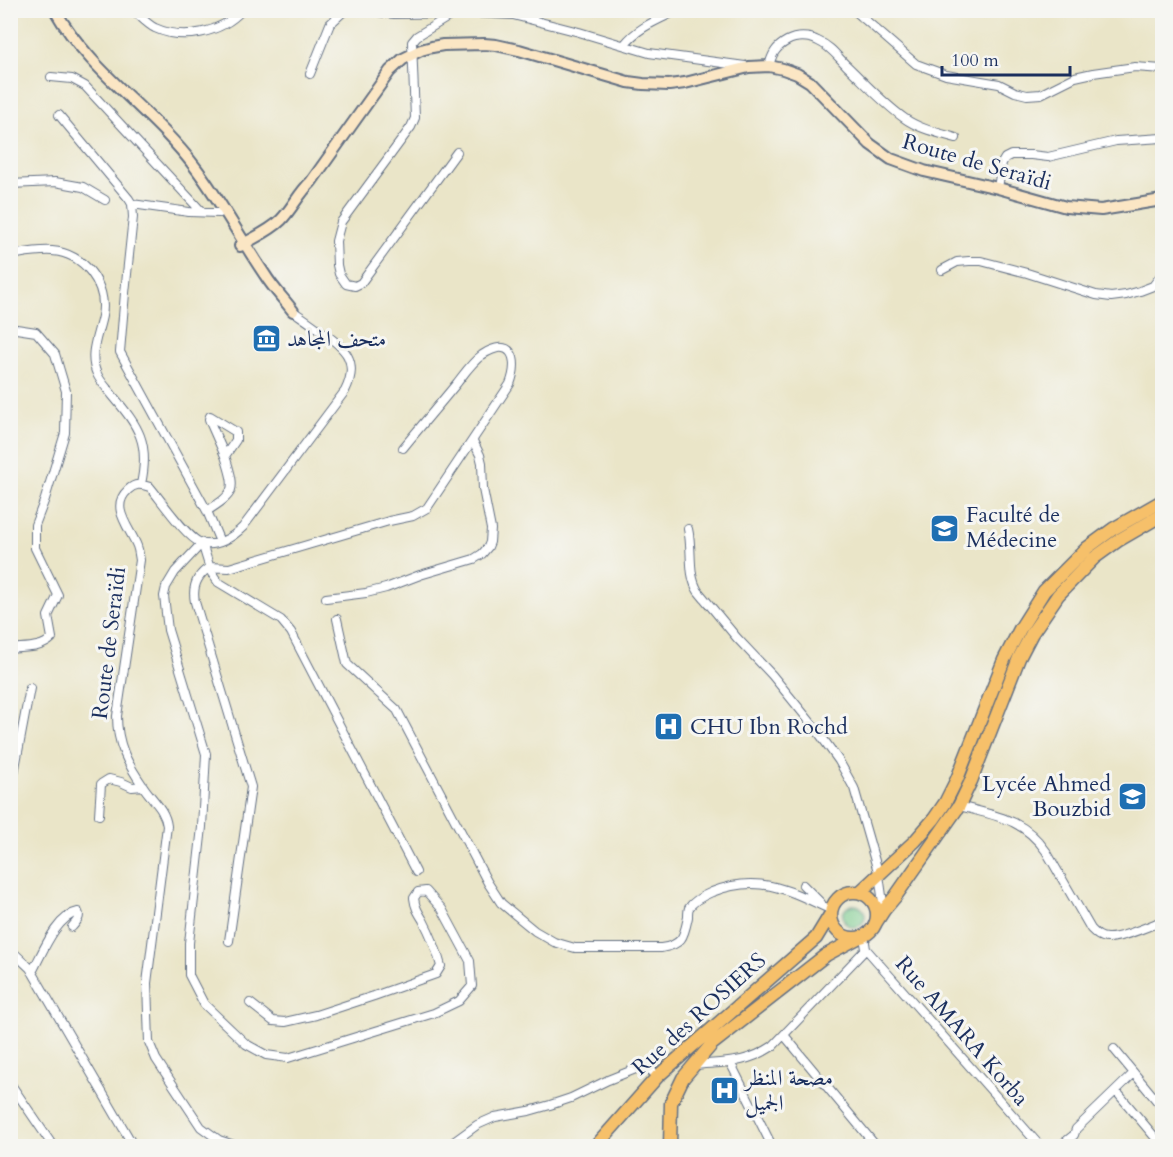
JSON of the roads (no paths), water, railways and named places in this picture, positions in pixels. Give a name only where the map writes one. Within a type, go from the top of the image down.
[{"type":"main road","points":[[860,892],[915,841],[945,803],[957,779],[1004,660],[1044,591],[1087,548],[1113,529],[1162,501]]},
{"type":"main road","points":[[670,1146],[671,1103],[683,1078],[712,1044],[826,955],[863,941],[884,909],[896,897],[959,806],[1019,658],[1032,633],[1058,595],[1094,558],[1119,540],[1162,515]]},
{"type":"main road","points":[[863,941],[839,933],[834,928],[829,912],[833,904],[844,894],[860,892],[873,901],[877,916],[875,924]]},
{"type":"main road","name":"Rue des ROSIERS","points":[[596,1146],[658,1076],[816,938],[829,912]]},
{"type":"street","points":[[10,255],[40,251],[65,253],[86,267],[99,284],[102,294],[102,316],[93,347],[94,364],[100,381],[130,416],[142,437],[144,468],[141,484],[150,487],[191,536],[202,543],[220,542],[237,534],[345,391],[351,375],[345,350],[293,311],[268,288],[196,168],[132,99],[97,66],[75,41],[55,10]]},
{"type":"street","points":[[133,10],[154,27],[188,35],[208,31],[230,21],[242,10]]},
{"type":"street","points":[[310,74],[330,24],[347,10]]},
{"type":"street","points":[[375,10],[394,14],[513,15],[649,53],[749,67]]},
{"type":"street","points":[[624,45],[640,29],[678,10]]},
{"type":"street","points":[[854,10],[916,64],[946,75],[999,84],[1027,95],[1041,94],[1075,77],[1093,73],[1135,67],[1162,69]]},
{"type":"street","points":[[453,14],[414,38],[411,46],[416,113],[414,123],[348,211],[339,228],[336,241],[337,270],[346,284],[355,286],[361,283],[457,152]]},
{"type":"street","points":[[769,66],[771,55],[778,46],[790,39],[803,37],[817,40],[831,48],[887,105],[906,120],[956,138]]},
{"type":"street","name":"Route de Seraïdi","points":[[244,247],[278,230],[285,224],[307,192],[311,182],[390,71],[412,54],[432,46],[443,45],[496,45],[628,82],[656,85],[686,82],[749,67],[769,66],[783,69],[810,82],[870,144],[891,159],[924,171],[1066,207],[1101,210],[1162,200]]},
{"type":"street","points":[[51,77],[72,79],[85,86],[202,212]]},
{"type":"street","points":[[59,115],[132,204],[133,217],[120,352],[207,511],[220,542]]},
{"type":"street","points":[[998,188],[1002,163],[1011,155],[1048,157],[1116,141],[1162,138]]},
{"type":"street","points":[[188,158],[219,213],[244,247]]},
{"type":"street","points":[[10,184],[55,182],[74,185],[83,187],[105,200]]},
{"type":"street","points":[[132,204],[219,213]]},
{"type":"street","points":[[942,270],[957,262],[981,261],[1096,295],[1111,297],[1126,295],[1153,286],[1162,274]]},
{"type":"street","points":[[10,328],[36,332],[55,354],[66,391],[65,433],[35,525],[35,548],[58,595],[48,616],[52,638],[46,644],[39,646],[10,649]]},
{"type":"street","points":[[229,941],[251,787],[194,596],[196,582],[199,575],[210,567],[230,568],[413,516],[427,508],[510,384],[513,376],[513,358],[510,352],[504,348],[494,348],[478,357],[403,448]]},
{"type":"street","points":[[207,511],[225,500],[232,489],[233,481],[209,419],[210,416],[236,432],[236,440],[225,456]]},
{"type":"street","points":[[326,598],[386,588],[474,559],[482,554],[490,542],[491,529],[483,489],[482,463],[473,441]]},
{"type":"street","name":"Route de Seraïdi","points":[[141,484],[133,486],[126,492],[119,508],[136,545],[140,560],[117,716],[117,730],[126,758],[142,786],[161,808],[167,826],[147,983],[149,1042],[156,1059],[201,1127],[219,1140],[237,1146]]},
{"type":"street","points":[[688,529],[691,541],[691,575],[698,591],[816,729],[839,761],[854,788],[879,875],[884,909]]},
{"type":"street","points":[[202,543],[214,578],[222,586],[281,620],[291,632],[416,872]]},
{"type":"street","points":[[202,543],[170,579],[166,587],[164,604],[168,630],[206,754],[202,827],[189,943],[189,975],[204,1004],[246,1044],[266,1055],[288,1058],[434,1013],[459,1001],[472,986],[470,961],[442,909],[426,891],[418,892],[414,898],[415,909],[423,921],[441,966],[436,974],[299,1020],[273,1021],[250,1003]]},
{"type":"street","points":[[338,619],[347,664],[397,710],[488,883],[501,903],[535,932],[554,942],[575,948],[672,946],[685,934],[689,908],[697,901],[720,889],[750,884],[779,887],[829,912]]},
{"type":"street","points":[[10,784],[30,688]]},
{"type":"street","points":[[99,815],[101,784],[109,779],[132,787],[142,786]]},
{"type":"street","points":[[959,806],[1018,824],[1039,840],[1091,929],[1099,936],[1114,938],[1162,921]]},
{"type":"street","points":[[802,885],[829,912]]},
{"type":"street","points":[[32,972],[56,927],[70,915],[78,912],[78,919],[72,927]]},
{"type":"street","points":[[694,1065],[745,1060],[760,1055],[773,1046],[863,941]]},
{"type":"street","name":"Rue AMARA Korba","points":[[863,941],[1040,1146]]},
{"type":"street","points":[[10,949],[30,968],[130,1140]]},
{"type":"street","points":[[784,1035],[876,1146]]},
{"type":"street","points":[[1114,1049],[1162,1107]]},
{"type":"street","points":[[730,1062],[772,1146]]},
{"type":"street","points":[[448,1146],[477,1125],[495,1117],[529,1111],[571,1098],[638,1068],[649,1069],[658,1076]]},
{"type":"street","points":[[1060,1146],[1074,1135],[1076,1129],[1134,1073]]},
{"type":"street","points":[[10,1083],[53,1146]]},
{"type":"street","points":[[1116,1091],[1159,1142],[1162,1140]]},
{"type":"place","name":"متحف المجاهد","points":[[266,339]]},
{"type":"place","name":"Faculté de Médecine","points":[[945,528]]},
{"type":"place","name":"CHU Ibn Rochd","points":[[669,727]]},
{"type":"place","name":"Lycée Ahmed Bouzbid","points":[[1132,797]]},
{"type":"place","name":"مصحة المنظر الجميل","points":[[724,1091]]}]
